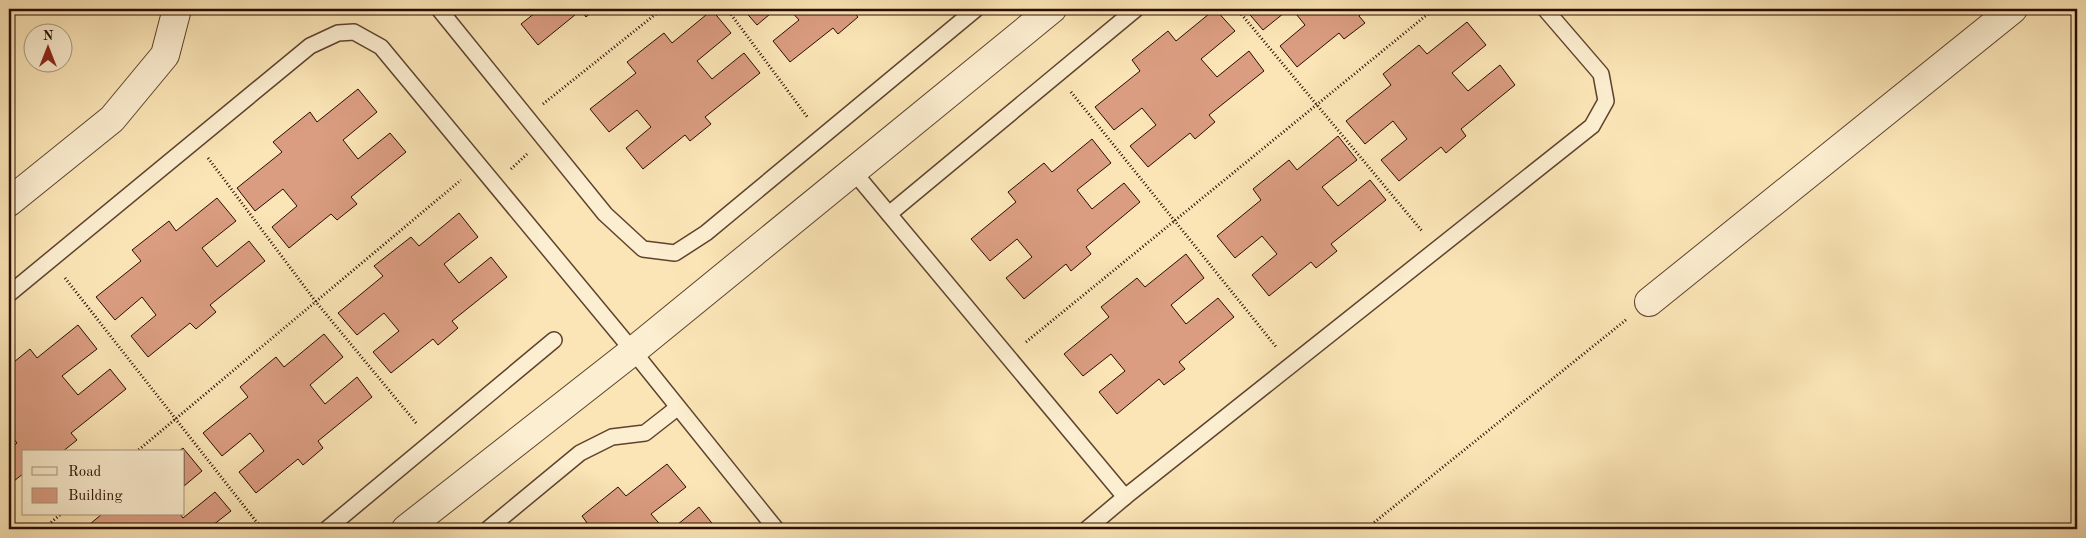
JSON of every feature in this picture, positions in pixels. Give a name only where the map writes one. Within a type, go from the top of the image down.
[{"type":"street","points":[[9,202],[112,119],[165,55],[177,9]]},
{"type":"street","points":[[406,529],[633,351],[1052,9]]},
{"type":"street","points":[[1649,302],[2012,9]]},
{"type":"lane","points":[[439,9],[605,214],[642,249],[676,253],[706,232],[976,9]]},
{"type":"lane","points":[[889,214],[1136,9]]},
{"type":"lane","points":[[1087,529],[1592,126],[1606,101],[1601,74],[1545,9]]},
{"type":"lane","points":[[9,294],[310,46],[338,33],[354,32],[381,47],[633,351],[776,529]]},
{"type":"lane","points":[[853,171],[1125,497]]},
{"type":"lane","points":[[327,529],[554,340]]},
{"type":"lane","points":[[488,529],[580,453],[612,438],[646,433],[677,408]]},
{"type":"path","points":[[527,117],[662,9]]},
{"type":"path","points":[[727,9],[822,136]]},
{"type":"path","points":[[1237,9],[1438,250]]},
{"type":"path","points":[[1008,357],[1434,9]]},
{"type":"path","points":[[1057,74],[1176,220],[1291,366]]},
{"type":"path","points":[[495,184],[543,138]]},
{"type":"path","points":[[195,140],[316,302],[432,442]]},
{"type":"path","points":[[138,450],[479,166]]},
{"type":"path","points":[[51,259],[262,529]]},
{"type":"path","points":[[1366,529],[1649,302]]},
{"type":"path","points":[[43,529],[59,516]]},
{"type":"building","points":[[540,9],[595,9],[586,17],[581,10],[538,45],[521,24]]},
{"type":"building","points":[[743,9],[776,9],[757,25]]},
{"type":"building","points":[[789,9],[854,9],[852,10],[858,17],[838,34],[833,28],[790,62],[773,41],[799,20]]},
{"type":"building","points":[[1215,9],[1235,31],[1201,59],[1217,77],[1249,51],[1264,71],[1209,115],[1215,122],[1195,139],[1190,133],[1148,167],[1130,146],[1156,125],[1142,108],[1114,130],[1095,107],[1140,71],[1132,60],[1168,31],[1176,41]]},
{"type":"building","points":[[1245,9],[1289,9],[1263,30]]},
{"type":"building","points":[[1292,9],[1367,9],[1359,16],[1365,23],[1344,39],[1339,33],[1297,67],[1280,46],[1305,25]]},
{"type":"building","points":[[712,10],[731,33],[697,61],[712,79],[744,53],[760,73],[705,117],[711,124],[690,141],[685,135],[643,169],[626,148],[651,127],[637,110],[609,132],[590,109],[636,73],[627,62],[664,33],[672,43]]},
{"type":"building","points":[[1467,22],[1486,45],[1452,73],[1468,91],[1500,65],[1515,85],[1461,129],[1466,136],[1446,153],[1441,147],[1399,181],[1381,160],[1407,139],[1393,121],[1365,144],[1346,121],[1391,85],[1383,74],[1419,45],[1427,54]]},
{"type":"building","points":[[358,89],[377,112],[343,140],[358,159],[390,133],[406,152],[351,197],[357,204],[337,220],[331,214],[289,248],[272,227],[297,206],[283,189],[255,211],[237,188],[282,152],[273,142],[310,112],[317,122]]},
{"type":"building","points":[[1338,136],[1357,160],[1322,187],[1338,206],[1370,180],[1386,200],[1331,244],[1337,251],[1316,268],[1311,262],[1269,296],[1252,275],[1277,254],[1262,236],[1235,258],[1217,236],[1261,200],[1253,189],[1289,160],[1297,170]]},
{"type":"building","points":[[1092,139],[1111,163],[1077,190],[1092,209],[1124,183],[1140,202],[1086,247],[1091,254],[1071,271],[1066,264],[1024,299],[1006,278],[1032,257],[1017,239],[990,261],[971,239],[1016,202],[1008,192],[1044,163],[1052,172]]},
{"type":"building","points":[[217,198],[236,221],[202,248],[217,267],[249,241],[265,261],[210,305],[216,312],[196,329],[190,323],[148,357],[131,336],[156,315],[142,297],[115,320],[96,297],[141,261],[132,250],[169,221],[176,231]]},
{"type":"building","points":[[459,213],[478,237],[444,264],[459,283],[491,257],[507,277],[452,321],[458,328],[438,345],[433,339],[391,373],[373,352],[399,331],[384,313],[357,335],[338,313],[383,276],[374,266],[411,237],[419,246]]},
{"type":"building","points":[[1186,254],[1204,278],[1171,305],[1186,324],[1218,298],[1234,317],[1179,362],[1185,369],[1164,385],[1159,379],[1117,414],[1099,392],[1125,371],[1111,354],[1083,376],[1064,354],[1109,317],[1101,307],[1137,278],[1145,287]]},
{"type":"building","points":[[78,325],[97,349],[62,376],[78,395],[110,369],[126,389],[71,433],[77,440],[64,450],[22,450],[22,475],[9,485],[9,450],[17,443],[9,433],[9,366],[30,349],[37,358]]},
{"type":"building","points":[[324,334],[343,357],[310,385],[325,404],[357,377],[372,397],[318,441],[323,448],[303,465],[298,459],[256,493],[239,472],[264,451],[250,433],[222,456],[203,433],[248,397],[240,387],[276,357],[284,367]]},
{"type":"building","points":[[185,450],[202,471],[185,485]]},
{"type":"building","points":[[667,464],[686,487],[651,514],[664,529],[587,529],[590,527],[582,516],[618,487],[626,496]]},
{"type":"building","points":[[215,492],[231,511],[208,529],[84,529],[100,516],[182,516],[183,518]]},
{"type":"building","points":[[699,507],[715,527],[712,529],[672,529]]}]
